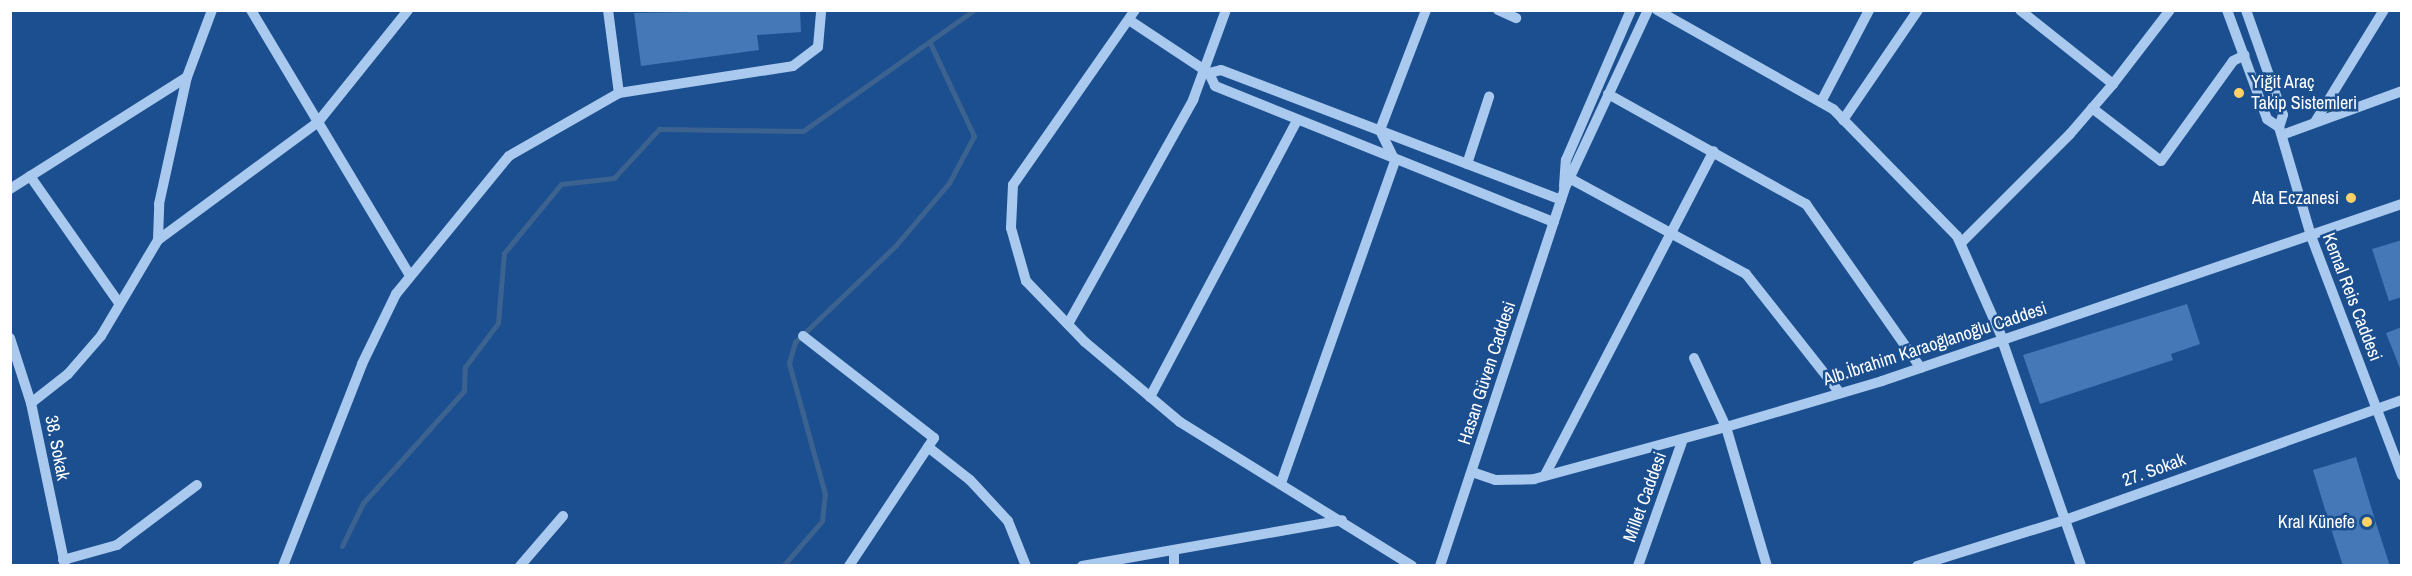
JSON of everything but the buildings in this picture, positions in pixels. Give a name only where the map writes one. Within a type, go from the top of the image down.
[{"type":"street","points":[[158,240],[159,204],[187,77],[212,10]]},
{"type":"street","points":[[251,10],[410,276]]},
{"type":"street","points":[[31,403],[68,374],[101,336],[158,240],[318,122],[408,10]]},
{"type":"street","points":[[608,10],[619,93]]},
{"type":"street","points":[[283,566],[362,364],[410,276],[509,156],[619,93],[793,66],[818,46],[821,10]]},
{"type":"street","points":[[1068,324],[1193,100],[1206,71],[1226,10]]},
{"type":"street","points":[[1281,483],[1395,160],[1380,130],[1426,10]]},
{"type":"street","points":[[1498,10],[1516,18]]},
{"type":"street","name":"Hasan Güven Caddesi","points":[[1440,566],[1554,222],[1562,195],[1566,160],[1631,10]]},
{"type":"street","name":"Hasan Güven Caddesi","points":[[1562,195],[1648,10]]},
{"type":"street","points":[[1657,10],[1821,102],[1843,120],[1961,243],[2002,340],[2081,566]]},
{"type":"street","points":[[1821,102],[1869,10]]},
{"type":"street","points":[[1843,120],[1918,10]]},
{"type":"street","points":[[2020,10],[2113,84]]},
{"type":"street","points":[[1961,243],[2092,108],[2170,10]]},
{"type":"street","name":"Kemal Reis Caddesi","points":[[2227,10],[2268,119],[2280,131]]},
{"type":"street","name":"Kemal Reis Caddesi","points":[[2246,10],[2283,115],[2280,131],[2311,236],[2402,476]]},
{"type":"street","points":[[2315,122],[2385,10]]},
{"type":"street","points":[[1412,566],[1342,520],[1180,422],[1068,324],[1026,281],[1011,228],[1013,185],[1132,15],[1206,71],[1215,86],[1554,222]]},
{"type":"street","points":[[2092,108],[2161,161],[2233,61],[2245,55]]},
{"type":"street","points":[[1206,71],[1221,70],[1467,165],[1562,195]]},
{"type":"street","points":[[10,189],[187,77]]},
{"type":"street","points":[[2280,131],[2315,122],[2402,90]]},
{"type":"street","points":[[1608,94],[1806,204],[1921,368]]},
{"type":"street","points":[[1467,165],[1489,97]]},
{"type":"street","points":[[1150,397],[1298,120]]},
{"type":"street","points":[[1545,476],[1714,151]]},
{"type":"street","points":[[30,176],[119,303]]},
{"type":"street","points":[[1571,178],[1746,274],[1840,393]]},
{"type":"street","name":"Alb.İbrahim Karaoğlanoğlu Caddesi","points":[[1472,472],[1495,480],[1545,476],[1726,427],[1921,368],[2402,204]]},
{"type":"street","points":[[803,336],[934,438],[849,566]]},
{"type":"street","name":"38. Sokak","points":[[11,341],[31,403],[64,563]]},
{"type":"street","points":[[1694,358],[1726,427],[1767,566]]},
{"type":"street","name":"27. Sokak","points":[[1917,566],[2065,520],[2402,400]]},
{"type":"street","name":"Millet Caddesi","points":[[1638,566],[1683,439]]},
{"type":"street","points":[[928,447],[970,480],[1008,521],[1026,566]]},
{"type":"street","points":[[64,563],[117,545],[197,485]]},
{"type":"street","points":[[520,566],[563,516]]},
{"type":"street","points":[[1082,566],[1342,520]]},
{"type":"street","points":[[1174,550],[1174,566]]},
{"type":"waterway","points":[[342,546],[363,503],[464,391],[465,367],[498,323],[504,253],[561,184],[614,178],[659,129],[803,131],[974,10]]},
{"type":"waterway","points":[[783,566],[822,521],[825,494],[789,363],[795,342],[896,245],[949,183],[974,136],[930,43]]},
{"type":"place","name":"Yiğit Araç Takip Sistemleri","points":[[2239,93]]},
{"type":"place","name":"Ata Eczanesi","points":[[2351,198]]},
{"type":"place","name":"Kral Künefe","points":[[2367,522]]}]
